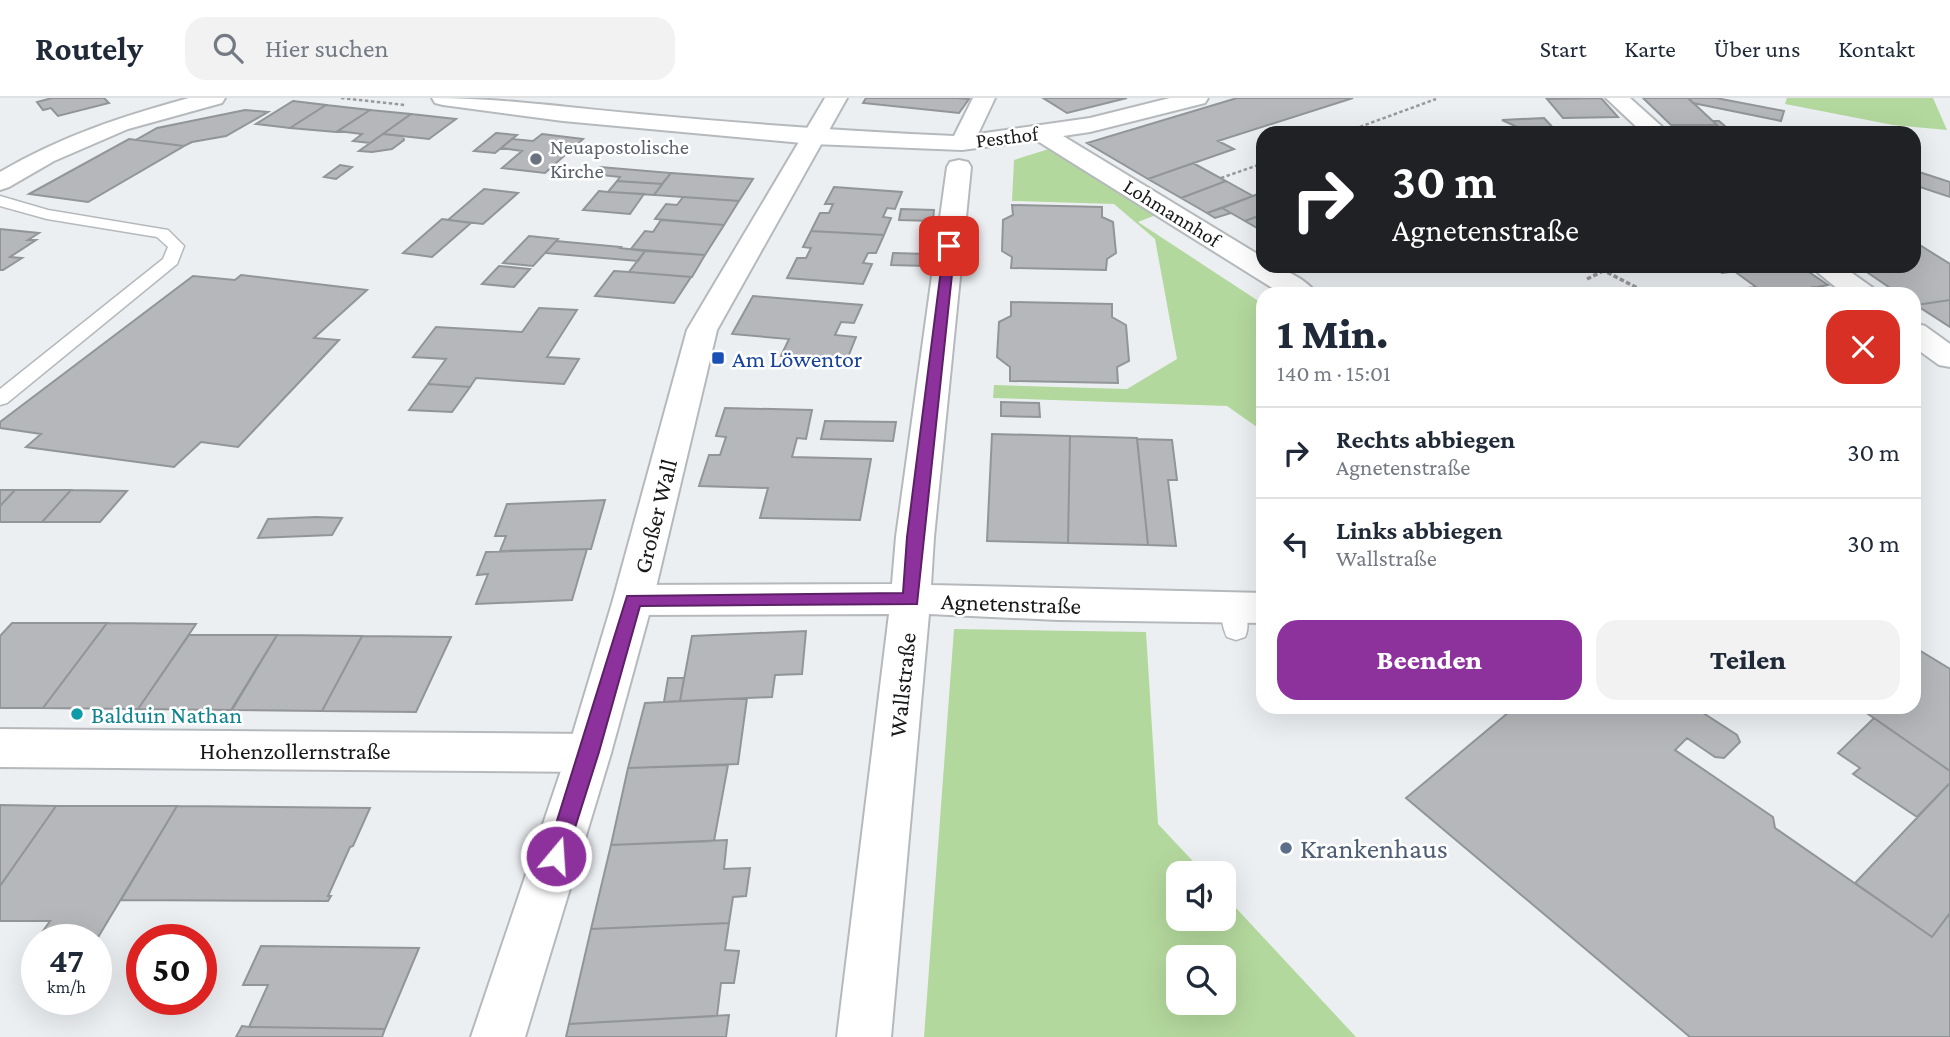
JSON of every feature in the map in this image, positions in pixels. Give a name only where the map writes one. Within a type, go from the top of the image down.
[{"type":"street","points":[[0,182],[45,156],[120,124],[214,98]]},
{"type":"street","name":"Pesthof","points":[[443,98],[563,114],[813,137],[961,155],[1042,133],[1090,125],[1197,98]]},
{"type":"street","name":"Großer Wall","points":[[498,1037],[589,752],[633,600],[702,330],[836,98]]},
{"type":"street","name":"Wallstraße","points":[[864,1037],[911,599],[916,524],[961,155],[985,98]]},
{"type":"street","points":[[1616,98],[1649,126]]},
{"type":"street","name":"Lohmannhof","points":[[1042,133],[1256,266]]},
{"type":"street","name":"Lohmannhof","points":[[1268,273],[1291,287]]},
{"type":"street","points":[[1834,273],[1853,287]]},
{"type":"street","name":"Agnetenstraße","points":[[633,600],[911,599],[1244,615]]},
{"type":"street","name":"Hohenzollernstraße","points":[[0,748],[589,752]]},
{"type":"lane","points":[[0,201],[47,214],[162,233],[176,246],[171,261],[0,399]]},
{"type":"path","points":[[1362,126],[1436,99]]},
{"type":"path","points":[[1221,178],[1256,166]]},
{"type":"path","points":[[1587,279],[1600,273]]},
{"type":"path","points":[[1608,273],[1635,287]]},
{"type":"green space","points":[[1787,98],[1933,98],[1947,130],[1893,125],[1785,104]]},
{"type":"green space","points":[[1052,148],[1156,215],[1138,222],[1256,299],[1256,426],[1227,406],[993,398],[994,385],[1127,389],[1177,359],[1155,239],[1114,204],[1012,201],[1014,160]]},
{"type":"green space","points":[[954,629],[1146,632],[1158,824],[1193,861],[1166,861],[1166,931],[1236,931],[1236,908],[1356,1037],[924,1037]]},
{"type":"building","points":[[52,98],[104,98],[109,103],[58,116],[51,108],[43,110],[37,102]]},
{"type":"building","points":[[866,98],[969,99],[959,113],[863,103]]},
{"type":"building","points":[[1043,98],[1127,98],[1067,113]]},
{"type":"building","points":[[1237,98],[1353,98],[1265,126],[1256,126],[1256,129],[1218,141],[1234,149],[1148,179],[1087,143]]},
{"type":"building","points":[[1601,98],[1618,117],[1563,118],[1547,99]]},
{"type":"building","points":[[1643,98],[1688,98],[1717,125],[1671,125]]},
{"type":"building","points":[[1688,98],[1716,98],[1784,111],[1781,121],[1693,103]]},
{"type":"building","points":[[293,101],[326,105],[290,128],[256,124]]},
{"type":"building","points":[[326,105],[370,110],[336,132],[290,128]]},
{"type":"building","points":[[245,110],[268,112],[226,136],[184,146],[136,140],[157,128]]},
{"type":"building","points":[[370,110],[411,114],[370,143],[353,141],[362,134],[338,131]]},
{"type":"building","points":[[411,114],[456,119],[429,139],[383,134]]},
{"type":"building","points":[[1544,118],[1551,126],[1515,126],[1502,120]]},
{"type":"building","points":[[1713,121],[1719,121],[1725,126],[1671,125],[1717,125]]},
{"type":"building","points":[[496,133],[517,135],[495,153],[474,151]]},
{"type":"building","points":[[383,134],[403,136],[404,140],[392,149],[359,151]]},
{"type":"building","name":"Neuapostolische Kirche","points":[[542,134],[583,139],[545,173],[502,168],[522,151],[501,148],[512,139],[533,141]]},
{"type":"building","points":[[129,139],[184,146],[88,202],[29,194]]},
{"type":"building","points":[[1193,163],[1226,181],[1181,198],[1148,179]]},
{"type":"building","points":[[340,165],[352,167],[336,179],[324,177]]},
{"type":"building","points":[[600,167],[671,173],[662,184],[617,181],[620,177],[593,174]]},
{"type":"building","points":[[671,173],[753,179],[739,201],[654,195]]},
{"type":"building","points":[[1921,173],[1950,182],[1950,197],[1921,187]]},
{"type":"building","points":[[617,181],[662,184],[654,195],[608,192]]},
{"type":"building","points":[[1226,181],[1253,196],[1207,213],[1181,198]]},
{"type":"building","points":[[834,187],[902,192],[895,209],[887,208],[883,217],[891,218],[884,235],[811,231],[820,213],[829,213],[833,204],[825,204]]},
{"type":"building","points":[[484,189],[518,193],[483,224],[448,220]]},
{"type":"building","points":[[599,191],[644,194],[630,214],[583,210]]},
{"type":"building","points":[[1256,195],[1256,217],[1245,221],[1222,208]]},
{"type":"building","points":[[683,197],[739,201],[724,225],[655,219],[666,204],[677,205]]},
{"type":"building","points":[[1012,205],[1102,207],[1102,217],[1113,222],[1116,253],[1107,259],[1106,270],[1011,268],[1012,257],[1002,251],[1003,220],[1013,215]]},
{"type":"building","points":[[1222,208],[1231,213],[1215,218],[1207,213]]},
{"type":"building","points":[[901,209],[934,210],[933,221],[899,220]]},
{"type":"building","points":[[1256,217],[1256,227],[1245,221]]},
{"type":"building","points":[[442,219],[471,223],[432,257],[403,253]]},
{"type":"building","points":[[661,220],[724,225],[705,255],[631,249],[645,231],[653,232]]},
{"type":"building","points":[[0,229],[39,233],[28,240],[36,240],[10,257],[22,258],[3,270],[0,270]]},
{"type":"building","points":[[811,231],[884,235],[876,253],[868,253],[863,263],[872,264],[863,284],[787,278],[797,258],[806,258],[811,248],[803,247]]},
{"type":"building","points":[[529,236],[558,239],[533,266],[503,263]]},
{"type":"building","points":[[556,241],[645,251],[638,261],[545,253]]},
{"type":"building","points":[[1921,246],[1950,264],[1950,300],[1921,304],[1921,287],[1889,287],[1868,273],[1921,273]]},
{"type":"building","points":[[645,251],[705,255],[692,277],[629,272]]},
{"type":"building","points":[[893,253],[928,254],[927,266],[891,265]]},
{"type":"building","points":[[499,266],[530,269],[514,287],[482,284]]},
{"type":"building","points":[[614,271],[691,277],[674,303],[595,296]]},
{"type":"building","points":[[1737,273],[1810,273],[1828,285],[1818,287],[1756,287]]},
{"type":"building","points":[[241,275],[367,290],[314,338],[339,340],[238,447],[201,442],[174,467],[26,447],[41,434],[0,428],[0,422],[193,276],[235,280]]},
{"type":"building","points":[[753,296],[862,305],[854,323],[841,322],[835,335],[856,337],[846,362],[781,356],[789,339],[732,334]]},
{"type":"building","points":[[1950,300],[1950,327],[1921,308],[1921,304]]},
{"type":"building","points":[[1011,302],[1112,304],[1112,317],[1126,325],[1129,361],[1117,367],[1118,383],[1010,381],[1010,367],[997,357],[999,322],[1011,316]]},
{"type":"building","points":[[539,308],[577,310],[547,357],[579,359],[564,384],[476,378],[470,387],[428,384],[446,359],[413,357],[436,327],[522,332]]},
{"type":"building","points":[[428,384],[470,387],[452,412],[409,410]]},
{"type":"building","points":[[1001,402],[1039,403],[1040,417],[1001,416]]},
{"type":"building","points":[[725,408],[812,410],[806,439],[797,438],[792,457],[871,459],[860,520],[760,518],[768,488],[699,486],[709,455],[720,455],[726,437],[716,436]]},
{"type":"building","points":[[825,421],[896,422],[893,441],[821,439]]},
{"type":"building","points":[[992,434],[1070,436],[1068,543],[987,541]]},
{"type":"building","points":[[1070,436],[1137,438],[1148,545],[1068,543]]},
{"type":"building","points":[[1137,439],[1172,440],[1177,480],[1168,480],[1176,546],[1148,545]]},
{"type":"building","points":[[0,490],[15,490],[0,506]]},
{"type":"building","points":[[15,490],[71,490],[42,522],[0,522],[0,506]]},
{"type":"building","points":[[71,490],[127,491],[100,522],[42,522]]},
{"type":"building","points":[[605,500],[591,549],[500,551],[506,536],[495,536],[507,504]]},
{"type":"building","points":[[342,518],[332,535],[258,538],[268,519]]},
{"type":"building","points":[[587,549],[572,600],[476,604],[488,574],[477,575],[486,552]]},
{"type":"building","points":[[12,623],[107,623],[43,708],[0,708],[0,636]]},
{"type":"building","points":[[107,623],[196,624],[138,709],[43,708]]},
{"type":"building","points":[[806,631],[802,674],[775,675],[772,697],[680,701],[692,636]]},
{"type":"building","points":[[189,635],[277,635],[231,710],[138,709]]},
{"type":"building","points":[[277,635],[362,636],[322,711],[232,710]]},
{"type":"building","points":[[362,636],[451,637],[416,712],[322,711]]},
{"type":"building","points":[[1921,651],[1950,669],[1950,771],[1868,714],[1921,714]]},
{"type":"building","points":[[668,678],[684,678],[680,701],[664,702]]},
{"type":"building","points":[[747,698],[738,764],[628,768],[645,703]]},
{"type":"building","points":[[1507,714],[1705,714],[1737,735],[1740,742],[1724,758],[1715,757],[1687,738],[1675,750],[1773,817],[1775,828],[1932,937],[1950,913],[1950,1037],[1690,1037],[1406,798]]},
{"type":"building","points":[[1874,718],[1950,771],[1950,783],[1917,817],[1853,774],[1860,768],[1838,753]]},
{"type":"building","points":[[728,765],[714,841],[611,845],[628,768]]},
{"type":"building","points":[[1950,783],[1950,913],[1932,937],[1855,883]]},
{"type":"building","points":[[0,805],[56,806],[0,886]]},
{"type":"building","points":[[56,806],[177,806],[106,924],[0,921],[0,886]]},
{"type":"building","points":[[177,806],[370,808],[353,846],[350,847],[328,901],[121,900]]},
{"type":"building","points":[[727,840],[724,869],[750,868],[746,896],[733,897],[729,923],[591,929],[611,845]]},
{"type":"building","points":[[729,923],[725,950],[739,951],[734,983],[721,983],[717,1016],[569,1024],[591,929]]},
{"type":"building","points":[[261,946],[419,948],[385,1029],[249,1027],[268,985],[243,985]]},
{"type":"building","points":[[729,1015],[726,1037],[566,1037],[569,1024]]},
{"type":"building","points":[[242,1026],[385,1029],[382,1037],[236,1037]]},
{"type":"place","name":"Neuapostolische Kirche","points":[[536,159]]},
{"type":"place","name":"Am Löwentor","points":[[718,358]]},
{"type":"place","name":"Balduin Nathan","points":[[77,714]]},
{"type":"place","name":"Krankenhaus","points":[[1286,848]]},
{"type":"route","points":[[556,856],[633,600],[911,599],[915,537],[949,246]]}]
